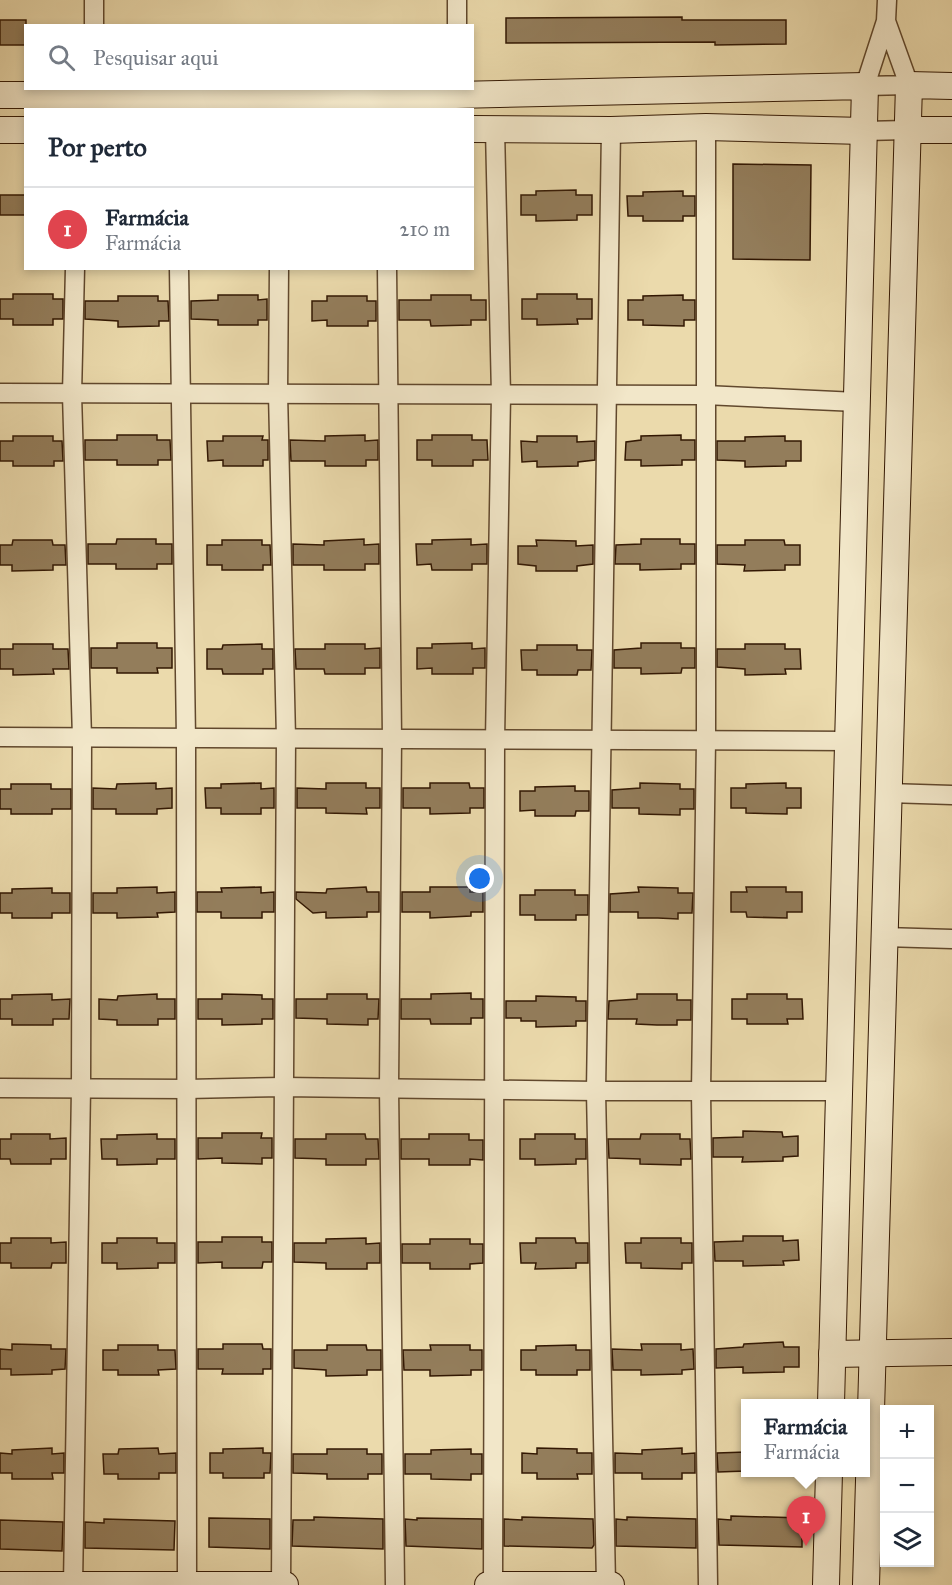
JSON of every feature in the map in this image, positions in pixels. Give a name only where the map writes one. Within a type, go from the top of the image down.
[{"type":"street","points":[[94,0],[94,24]]},
{"type":"street","points":[[457,0],[457,24]]},
{"type":"street","points":[[831,1399],[865,86],[886,21],[887,0]]},
{"type":"street","points":[[870,1452],[909,85],[886,21]]},
{"type":"street","points":[[0,95],[94,92],[456,92],[952,86]]},
{"type":"street","points":[[493,1584],[495,740],[501,395],[484,129],[611,130],[706,127],[864,131],[952,130]]},
{"type":"street","points":[[706,127],[706,740],[701,1092],[708,1585]]},
{"type":"street","points":[[0,130],[24,130]]},
{"type":"street","points":[[606,1584],[596,1091],[611,130]]},
{"type":"street","points":[[74,1585],[81,1088],[82,738],[72,394],[75,270]]},
{"type":"street","points":[[179,270],[186,739],[187,1585]]},
{"type":"street","points":[[0,1585],[283,1585],[286,738],[278,393],[279,270]]},
{"type":"street","points":[[387,270],[392,738],[389,1088],[395,1585]]},
{"type":"street","points":[[0,393],[705,395],[857,402]]},
{"type":"street","points":[[0,737],[848,741]]},
{"type":"street","points":[[888,793],[952,795]]},
{"type":"street","points":[[884,937],[952,939]]},
{"type":"street","points":[[0,1088],[283,1087],[701,1092],[839,1091]]},
{"type":"street","points":[[832,1354],[952,1352]]},
{"type":"street","points":[[826,1585],[829,1477]]},
{"type":"street","points":[[818,1585],[866,1585],[869,1477]]},
{"type":"street","points":[[488,1585],[611,1585]]},
{"type":"building","points":[[682,17],[682,20],[786,20],[786,44],[506,43],[506,18]]},
{"type":"building","points":[[0,20],[26,20],[24,45],[0,45]]},
{"type":"building","points":[[733,164],[811,165],[810,260],[733,259]]},
{"type":"building","points":[[576,190],[576,195],[592,195],[592,215],[577,215],[577,220],[536,221],[536,215],[521,215],[521,195],[536,195],[536,191]]},
{"type":"building","points":[[683,191],[683,196],[695,196],[695,216],[683,216],[683,221],[643,221],[643,216],[628,216],[627,196],[643,196],[643,192]]},
{"type":"building","points":[[0,195],[24,195],[24,215],[0,215]]},
{"type":"building","points":[[13,294],[53,294],[53,299],[63,299],[63,319],[53,319],[53,325],[13,325],[13,319],[0,319],[0,299],[13,299]]},
{"type":"building","points":[[537,294],[577,294],[577,299],[592,299],[592,319],[577,319],[578,324],[537,325],[537,319],[522,319],[522,299],[537,299]]},
{"type":"building","points":[[218,295],[258,295],[258,300],[267,299],[267,320],[258,320],[258,325],[218,325],[218,320],[191,319],[191,301],[218,300]]},
{"type":"building","points":[[431,295],[471,295],[471,300],[486,300],[486,320],[471,320],[471,325],[431,326],[430,320],[399,320],[399,300],[431,300]]},
{"type":"building","points":[[683,295],[683,300],[695,300],[695,320],[684,320],[684,326],[643,325],[643,320],[628,320],[628,300],[643,300],[643,296]]},
{"type":"building","points":[[118,296],[158,296],[158,301],[168,301],[169,321],[159,321],[159,326],[118,327],[118,321],[85,319],[85,301],[118,301]]},
{"type":"building","points":[[327,296],[367,296],[367,301],[376,301],[376,321],[368,321],[368,326],[327,326],[327,320],[312,321],[312,301],[327,301]]},
{"type":"building","points":[[117,435],[157,435],[157,440],[170,440],[171,460],[158,460],[158,465],[117,465],[117,460],[85,460],[85,440],[117,440]]},
{"type":"building","points":[[365,435],[365,441],[378,440],[378,460],[366,460],[366,466],[325,466],[325,461],[291,461],[290,440],[325,441],[325,436]]},
{"type":"building","points":[[432,435],[472,435],[472,440],[487,440],[488,460],[473,460],[473,466],[432,466],[432,460],[417,460],[417,440],[432,440]]},
{"type":"building","points":[[681,435],[681,440],[695,440],[695,460],[682,460],[682,465],[641,466],[641,460],[625,460],[626,442],[641,440],[641,436]]},
{"type":"building","points":[[13,436],[53,436],[53,441],[62,441],[63,461],[54,461],[54,466],[13,466],[13,461],[0,461],[0,441],[13,441]]},
{"type":"building","points":[[223,436],[263,436],[262,440],[268,440],[268,460],[263,460],[263,466],[223,466],[223,460],[208,461],[207,441],[223,441]]},
{"type":"building","points":[[537,436],[577,436],[577,442],[595,441],[595,460],[578,462],[578,466],[537,467],[537,461],[522,462],[521,441],[537,442]]},
{"type":"building","points":[[785,436],[785,441],[801,441],[801,461],[786,461],[786,466],[745,467],[745,461],[717,460],[717,441],[745,441],[745,437]]},
{"type":"building","points":[[117,539],[156,539],[156,544],[172,544],[172,564],[157,564],[157,569],[116,569],[116,564],[88,564],[88,544],[116,544]]},
{"type":"building","points":[[364,539],[364,545],[379,544],[379,564],[365,564],[365,570],[324,570],[324,565],[293,565],[293,544],[324,545],[324,541]]},
{"type":"building","points":[[471,539],[471,545],[487,544],[487,564],[472,564],[472,570],[432,570],[431,564],[417,565],[416,544],[432,544],[432,540]]},
{"type":"building","points":[[641,539],[680,539],[680,544],[695,544],[695,564],[681,564],[681,569],[640,570],[640,564],[615,564],[616,545],[641,544]]},
{"type":"building","points":[[13,540],[52,540],[53,545],[65,545],[66,565],[53,565],[53,570],[12,571],[12,565],[0,565],[0,545],[12,545]]},
{"type":"building","points":[[222,540],[262,540],[262,545],[270,545],[271,565],[263,565],[263,570],[222,570],[222,565],[207,565],[207,545],[222,545]]},
{"type":"building","points":[[536,540],[576,541],[576,546],[593,545],[593,564],[577,566],[577,571],[536,571],[536,566],[518,564],[518,546],[537,546]]},
{"type":"building","points":[[745,540],[784,540],[785,545],[800,545],[800,565],[785,565],[785,570],[744,571],[745,565],[717,564],[717,545],[745,545]]},
{"type":"building","points":[[117,643],[157,643],[157,648],[172,648],[172,668],[157,668],[158,673],[117,673],[117,668],[91,668],[91,648],[117,648]]},
{"type":"building","points":[[472,643],[472,649],[485,648],[485,668],[473,668],[473,674],[432,674],[432,668],[417,669],[417,648],[432,648],[432,644]]},
{"type":"building","points":[[641,643],[681,643],[681,648],[695,648],[695,668],[682,668],[681,673],[641,674],[641,668],[614,668],[614,650],[641,648]]},
{"type":"building","points":[[13,644],[53,644],[53,649],[68,649],[69,669],[53,669],[54,674],[13,675],[13,669],[0,669],[0,649],[13,649]]},
{"type":"building","points":[[262,644],[262,649],[273,649],[273,669],[263,669],[263,674],[223,674],[222,669],[207,669],[207,649],[222,649],[223,645]]},
{"type":"building","points":[[325,644],[365,644],[365,649],[380,648],[380,668],[365,668],[365,674],[325,674],[324,669],[296,669],[295,649],[325,649]]},
{"type":"building","points":[[745,644],[785,644],[785,649],[800,649],[801,669],[785,669],[786,674],[745,675],[745,669],[717,667],[717,649],[745,649]]},
{"type":"building","points":[[537,645],[577,645],[577,650],[592,650],[591,670],[578,670],[577,675],[537,675],[537,670],[522,670],[521,650],[537,650]]},
{"type":"building","points":[[156,783],[156,789],[172,788],[172,808],[157,809],[157,814],[116,814],[116,809],[93,809],[93,788],[116,789],[117,784]]},
{"type":"building","points":[[261,783],[261,789],[274,788],[274,808],[261,808],[261,814],[221,814],[221,808],[206,808],[205,788],[221,788],[221,784]]},
{"type":"building","points":[[326,783],[366,783],[366,788],[380,788],[380,808],[366,808],[367,814],[326,813],[326,808],[297,808],[297,788],[326,789]]},
{"type":"building","points":[[430,783],[469,783],[470,788],[484,788],[484,808],[470,808],[470,813],[430,814],[430,808],[403,808],[403,788],[430,788]]},
{"type":"building","points":[[640,783],[680,784],[680,789],[694,789],[694,809],[680,809],[680,815],[639,814],[639,808],[612,808],[612,790],[640,788]]},
{"type":"building","points":[[786,783],[786,788],[801,788],[801,808],[787,808],[787,814],[746,813],[746,808],[731,808],[731,788],[746,788],[746,784]]},
{"type":"building","points":[[11,784],[51,784],[51,789],[71,789],[71,809],[52,809],[52,814],[11,814],[11,809],[0,809],[0,789],[11,789]]},
{"type":"building","points":[[575,786],[575,791],[589,791],[589,811],[576,811],[575,816],[535,816],[535,810],[520,811],[520,791],[535,791],[535,787]]},
{"type":"building","points":[[157,887],[157,893],[175,892],[175,912],[157,913],[158,917],[117,918],[117,913],[93,913],[93,893],[117,893],[117,888]]},
{"type":"building","points":[[261,887],[261,893],[274,892],[274,912],[262,912],[262,918],[221,918],[221,912],[197,912],[197,892],[222,892],[221,888]]},
{"type":"building","points":[[366,887],[367,892],[379,892],[379,912],[367,912],[367,917],[326,918],[326,912],[313,913],[296,899],[296,892],[326,893],[327,889]]},
{"type":"building","points":[[430,887],[470,887],[470,892],[483,892],[483,912],[471,912],[471,916],[430,918],[430,912],[402,912],[402,892],[430,892]]},
{"type":"building","points":[[638,887],[678,888],[678,893],[693,893],[692,913],[678,913],[678,919],[638,918],[638,912],[610,912],[610,894],[639,892]]},
{"type":"building","points":[[746,887],[786,887],[786,892],[802,892],[802,912],[787,912],[787,918],[747,917],[746,912],[731,912],[731,892],[747,892]]},
{"type":"building","points":[[52,888],[52,893],[70,893],[70,913],[52,913],[52,918],[12,918],[12,913],[0,913],[0,893],[12,893],[12,889]]},
{"type":"building","points":[[535,890],[575,890],[575,895],[588,895],[588,915],[576,915],[576,920],[535,920],[535,915],[520,915],[520,895],[535,895]]},
{"type":"building","points":[[471,993],[471,999],[483,999],[483,1018],[471,1018],[471,1024],[431,1024],[430,1019],[401,1019],[401,999],[431,999],[431,994]]},
{"type":"building","points":[[52,994],[52,1000],[70,999],[69,1019],[53,1019],[53,1025],[12,1025],[12,1019],[0,1019],[0,999],[12,999],[12,995]]},
{"type":"building","points":[[157,994],[157,999],[175,999],[175,1019],[158,1019],[158,1025],[117,1025],[117,1020],[99,1019],[99,999],[117,1000],[118,996]]},
{"type":"building","points":[[222,994],[262,995],[262,999],[273,999],[273,1019],[262,1019],[262,1024],[222,1025],[222,1019],[198,1019],[198,999],[222,999]]},
{"type":"building","points":[[327,994],[367,994],[367,999],[379,999],[378,1019],[368,1019],[368,1025],[327,1024],[327,1019],[296,1018],[296,999],[327,999]]},
{"type":"building","points":[[637,994],[677,994],[677,1000],[691,1000],[691,1020],[677,1020],[677,1025],[657,1025],[636,1024],[637,1019],[608,1019],[609,1001],[637,999]]},
{"type":"building","points":[[747,994],[787,994],[787,999],[802,999],[803,1019],[787,1019],[788,1024],[747,1024],[747,1019],[732,1019],[732,999],[747,999]]},
{"type":"building","points":[[536,996],[576,997],[576,1001],[586,1001],[586,1021],[576,1021],[576,1026],[536,1027],[536,1021],[506,1018],[506,1001],[536,1001]]},
{"type":"building","points":[[743,1131],[782,1132],[783,1137],[798,1136],[798,1156],[783,1157],[783,1161],[742,1162],[743,1157],[713,1157],[713,1138],[743,1137]]},
{"type":"building","points":[[222,1133],[262,1133],[261,1138],[272,1138],[272,1158],[262,1158],[262,1164],[222,1163],[222,1158],[198,1159],[198,1138],[222,1138]]},
{"type":"building","points":[[11,1134],[50,1134],[50,1139],[66,1138],[66,1159],[51,1159],[51,1164],[11,1164],[10,1159],[0,1159],[0,1139],[11,1139]]},
{"type":"building","points":[[157,1134],[157,1139],[175,1139],[175,1159],[157,1159],[157,1164],[117,1165],[117,1159],[102,1159],[101,1139],[117,1139],[117,1135]]},
{"type":"building","points":[[326,1134],[365,1134],[366,1139],[378,1139],[379,1159],[366,1159],[366,1165],[326,1165],[326,1159],[295,1158],[295,1139],[326,1139]]},
{"type":"building","points":[[429,1134],[469,1134],[469,1140],[483,1140],[483,1160],[470,1159],[470,1165],[429,1165],[429,1159],[401,1159],[401,1139],[429,1139]]},
{"type":"building","points":[[535,1134],[575,1134],[575,1139],[586,1139],[586,1159],[576,1159],[576,1164],[535,1165],[535,1159],[520,1159],[520,1139],[535,1139]]},
{"type":"building","points":[[641,1134],[680,1134],[680,1139],[690,1139],[691,1159],[681,1159],[681,1165],[640,1164],[640,1159],[609,1158],[608,1139],[640,1139]]},
{"type":"building","points":[[743,1236],[783,1236],[783,1241],[798,1240],[799,1260],[783,1261],[784,1265],[743,1266],[743,1261],[715,1261],[714,1242],[743,1241]]},
{"type":"building","points":[[222,1237],[262,1237],[262,1242],[272,1242],[272,1262],[263,1262],[262,1268],[222,1268],[222,1262],[198,1263],[198,1242],[222,1242]]},
{"type":"building","points":[[11,1238],[51,1238],[51,1243],[66,1242],[66,1263],[52,1263],[51,1268],[11,1268],[11,1263],[0,1263],[0,1243],[11,1243]]},
{"type":"building","points":[[117,1238],[157,1238],[157,1243],[175,1243],[175,1263],[158,1263],[158,1268],[117,1269],[117,1263],[102,1263],[102,1243],[117,1243]]},
{"type":"building","points":[[366,1238],[366,1244],[380,1243],[380,1263],[367,1263],[367,1269],[326,1269],[326,1263],[294,1262],[294,1243],[326,1243],[326,1239]]},
{"type":"building","points":[[536,1238],[575,1238],[576,1243],[588,1243],[588,1263],[576,1263],[576,1268],[535,1269],[536,1263],[521,1263],[520,1243],[536,1243]]},
{"type":"building","points":[[641,1238],[681,1238],[681,1243],[692,1243],[692,1263],[682,1263],[682,1269],[641,1268],[641,1263],[626,1263],[625,1243],[641,1243]]},
{"type":"building","points":[[430,1239],[470,1239],[470,1244],[483,1244],[483,1263],[470,1264],[470,1269],[430,1269],[430,1263],[402,1263],[402,1244],[430,1244]]},
{"type":"building","points":[[783,1342],[784,1347],[799,1347],[799,1367],[784,1367],[784,1372],[743,1373],[743,1367],[716,1368],[716,1349],[743,1347],[744,1344]]},
{"type":"building","points":[[12,1344],[51,1345],[51,1349],[66,1349],[65,1369],[52,1370],[52,1374],[11,1375],[11,1369],[0,1369],[0,1349],[12,1350]]},
{"type":"building","points":[[223,1344],[262,1344],[263,1349],[271,1349],[271,1369],[263,1369],[263,1374],[222,1374],[223,1369],[198,1369],[198,1349],[223,1349]]},
{"type":"building","points":[[641,1344],[681,1344],[681,1350],[693,1349],[694,1369],[682,1370],[682,1374],[641,1375],[641,1370],[613,1370],[612,1349],[642,1350]]},
{"type":"building","points":[[118,1345],[158,1345],[158,1350],[175,1350],[176,1369],[158,1370],[159,1375],[118,1375],[118,1370],[103,1370],[103,1350],[118,1350]]},
{"type":"building","points":[[327,1345],[366,1345],[367,1350],[381,1350],[381,1370],[367,1370],[367,1375],[326,1376],[326,1370],[294,1368],[294,1350],[327,1350]]},
{"type":"building","points":[[430,1345],[470,1345],[470,1350],[482,1350],[482,1370],[471,1370],[471,1375],[430,1376],[430,1370],[404,1370],[403,1350],[431,1350]]},
{"type":"building","points":[[576,1345],[576,1350],[590,1350],[590,1370],[577,1370],[577,1375],[536,1375],[536,1370],[521,1370],[521,1350],[536,1350],[536,1346]]},
{"type":"building","points":[[52,1448],[52,1454],[64,1453],[64,1473],[52,1473],[53,1479],[12,1479],[12,1473],[0,1473],[0,1453],[12,1454],[12,1450]]},
{"type":"building","points":[[158,1448],[159,1454],[176,1453],[176,1473],[159,1473],[159,1479],[118,1479],[118,1474],[104,1474],[103,1454],[118,1454],[119,1449]]},
{"type":"building","points":[[263,1448],[263,1453],[271,1453],[270,1473],[264,1473],[264,1478],[223,1478],[223,1473],[210,1473],[210,1453],[223,1453],[223,1449]]},
{"type":"building","points":[[537,1448],[577,1449],[577,1453],[592,1453],[592,1474],[577,1474],[578,1479],[537,1479],[537,1473],[522,1473],[522,1453],[537,1454]]},
{"type":"building","points":[[682,1448],[682,1454],[695,1453],[695,1473],[682,1473],[682,1479],[642,1479],[642,1473],[615,1473],[615,1453],[642,1454],[642,1450]]},
{"type":"building","points":[[327,1449],[367,1449],[367,1454],[382,1454],[382,1474],[368,1474],[368,1479],[327,1479],[327,1474],[293,1473],[293,1454],[327,1454]]},
{"type":"building","points":[[471,1449],[471,1454],[482,1454],[482,1474],[471,1474],[471,1480],[431,1479],[431,1474],[405,1474],[405,1454],[431,1454],[431,1450]]},
{"type":"building","points":[[741,1452],[741,1471],[718,1472],[717,1453]]},
{"type":"building","points":[[731,1516],[802,1518],[802,1547],[719,1545],[718,1519],[731,1520]]},
{"type":"building","points":[[314,1517],[383,1519],[383,1549],[292,1546],[293,1520],[314,1520]]},
{"type":"building","points":[[522,1517],[593,1519],[594,1545],[592,1548],[504,1546],[504,1519],[522,1520]]},
{"type":"building","points":[[627,1517],[696,1519],[696,1548],[616,1546],[616,1519],[627,1520]]},
{"type":"building","points":[[209,1518],[270,1519],[270,1549],[209,1547]]},
{"type":"building","points":[[417,1518],[482,1519],[482,1549],[406,1546],[405,1519],[417,1520]]},
{"type":"building","points":[[104,1519],[175,1521],[174,1550],[85,1548],[85,1522],[104,1523]]},
{"type":"building","points":[[0,1520],[63,1522],[62,1551],[0,1549]]},
{"type":"place","name":"Farmácia","points":[[806,1546]]}]
